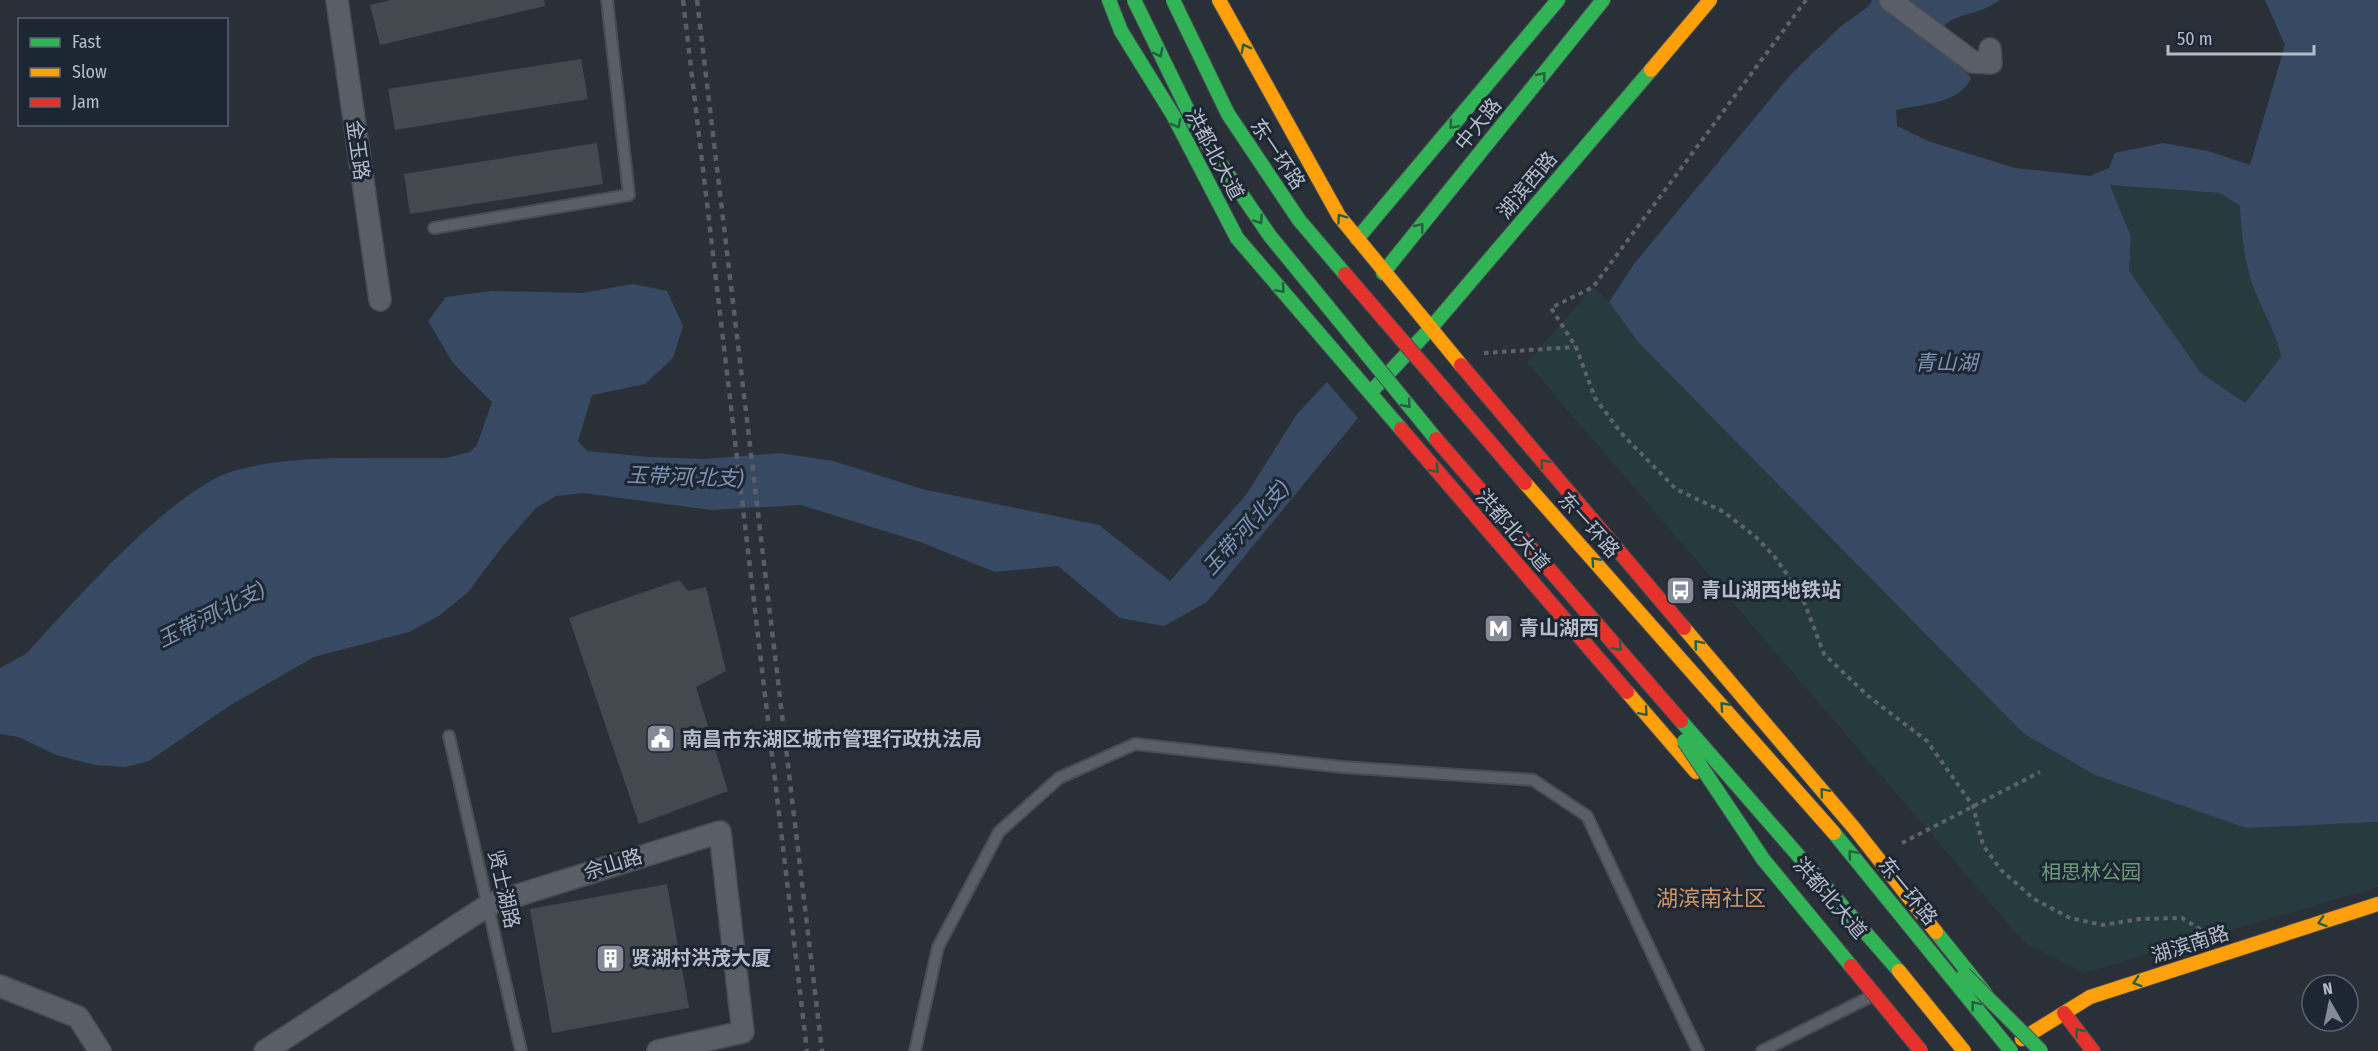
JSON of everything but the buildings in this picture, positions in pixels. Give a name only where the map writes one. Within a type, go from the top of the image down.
[{"type":"main road","name":"洪都北大道","points":[[1109,0],[1121,31],[1173,115],[1237,238],[1936,1051]]},
{"type":"main road","points":[[1134,0],[1197,129],[1270,236],[1445,450],[1925,1001],[1964,1051]]},
{"type":"main road","name":"东一环路","points":[[1173,0],[1228,114],[1299,220],[1476,428],[1802,793],[2011,1051]]},
{"type":"main road","points":[[1219,0],[1282,118],[1339,216],[1383,273],[1854,828],[2031,1051]]},
{"type":"main road","name":"中大路","points":[[1357,239],[1558,0]]},
{"type":"main road","name":"中大路","points":[[1383,273],[1603,0]]},
{"type":"main road","name":"湖滨西路","points":[[1370,393],[1430,329],[1710,0]]},
{"type":"main road","points":[[1635,667],[1763,859],[1921,1051]]},
{"type":"main road","name":"湖滨南路","points":[[2022,1039],[2090,997],[2378,904]]},
{"type":"main road","points":[[1900,912],[2041,1051]]},
{"type":"main road","points":[[2064,1013],[2094,1051]]},
{"type":"street","name":"金玉路","points":[[337,0],[380,300]]},
{"type":"street","points":[[1890,0],[1981,56]]},
{"type":"street","name":"佘山路","points":[[265,1051],[490,904],[720,832],[743,1032],[658,1051]]},
{"type":"street","points":[[0,986],[78,1017],[100,1051]]},
{"type":"lane","points":[[434,228],[629,195],[607,0]]},
{"type":"lane","name":"贤士湖路","points":[[449,736],[490,904],[521,1051]]},
{"type":"lane","points":[[915,1051],[938,946],[999,832],[1059,778],[1135,744],[1342,767],[1533,780],[1587,816],[1698,1051]]},
{"type":"lane","points":[[1762,1051],[1884,990]]},
{"type":"path","points":[[1806,0],[1593,287],[1551,308],[1576,347],[1595,398],[1621,433],[1676,489],[1724,513],[1757,538],[1774,556],[1801,594],[1824,654],[1868,696],[1927,741],[1973,806],[1983,845],[2001,870],[2034,899],[2070,918],[2103,925],[2139,919],[2182,918],[2234,951]]},
{"type":"path","points":[[1484,353],[1576,347]]},
{"type":"path","points":[[1902,843],[2040,772]]},
{"type":"green space","points":[[2110,185],[2221,193],[2240,206],[2243,245],[2249,275],[2276,338],[2281,357],[2245,403],[2201,373],[2129,271],[2131,237]]},
{"type":"green space","name":"相思林公园","points":[[1593,287],[1609,302],[1638,342],[2023,733],[2246,828],[2378,822],[2378,887],[2084,973],[2025,943],[1527,363]]},
{"type":"water","name":"青山湖","points":[[1872,0],[2000,0],[1983,9],[1951,20],[1939,32],[1971,78],[1966,87],[1939,102],[1896,110],[1897,126],[1928,141],[2015,168],[2090,176],[2109,168],[2115,153],[2163,143],[2208,151],[2250,165],[2285,45],[2265,0],[2378,0],[2378,822],[2246,828],[2095,775],[2023,733],[1638,342],[1609,302],[1634,264],[1791,74],[1840,27],[1869,6]],"holes":[[[2110,185],[2220,193],[2240,206],[2243,245],[2249,275],[2276,338],[2281,357],[2245,403],[2201,373],[2129,271],[2131,237]]]},
{"type":"water","name":"玉带河(北支)","points":[[633,284],[667,291],[683,326],[673,358],[645,384],[592,395],[578,441],[587,451],[648,457],[704,459],[780,453],[833,461],[922,489],[1099,525],[1170,581],[1246,495],[1297,414],[1327,382],[1358,418],[1207,602],[1164,626],[1120,618],[1058,566],[995,572],[923,543],[801,505],[711,510],[583,493],[556,496],[536,508],[502,547],[468,592],[439,616],[409,632],[314,657],[229,706],[149,761],[125,767],[95,765],[56,755],[19,737],[0,734],[0,668],[26,654],[96,578],[154,522],[212,480],[237,470],[288,461],[341,458],[446,458],[470,452],[477,445],[492,402],[453,363],[428,321],[446,297],[491,291],[582,293]]},
{"type":"railway","points":[[683,0],[807,1051]]},
{"type":"railway","points":[[697,0],[822,1051]]},
{"type":"traffic: fast","points":[[1109,0],[1121,31],[1173,115],[1237,238],[1401,429]]},
{"type":"traffic: fast","points":[[1134,0],[1197,129],[1270,236],[1436,439]]},
{"type":"traffic: fast","points":[[1173,0],[1228,114],[1299,220],[1345,274]]},
{"type":"traffic: fast","points":[[1357,239],[1558,0]]},
{"type":"traffic: fast","points":[[1383,273],[1603,0]]},
{"type":"traffic: fast","points":[[1370,393],[1430,329],[1651,70]]},
{"type":"traffic: fast","points":[[1681,721],[1899,971]]},
{"type":"traffic: fast","points":[[1684,741],[1763,859],[1851,966]]},
{"type":"traffic: fast","points":[[1834,833],[2011,1051]]},
{"type":"traffic: fast","points":[[1936,932],[1985,993]]},
{"type":"traffic: fast","points":[[1964,974],[2041,1051]]},
{"type":"traffic: slow","points":[[1219,0],[1339,216],[1461,365]]},
{"type":"traffic: slow","points":[[1651,70],[1710,0]]},
{"type":"traffic: slow","points":[[1525,483],[1834,833]]},
{"type":"traffic: slow","points":[[1684,628],[1854,828],[1936,932]]},
{"type":"traffic: slow","points":[[1627,692],[1696,772]]},
{"type":"traffic: slow","points":[[2022,1039],[2090,997],[2378,904]]},
{"type":"traffic: slow","points":[[1899,971],[1964,1051]]},
{"type":"traffic: jam","points":[[1345,274],[1525,483]]},
{"type":"traffic: jam","points":[[1461,365],[1684,628]]},
{"type":"traffic: jam","points":[[1401,429],[1627,692]]},
{"type":"traffic: jam","points":[[1436,439],[1681,721]]},
{"type":"traffic: jam","points":[[1851,966],[1921,1051]]},
{"type":"traffic: jam","points":[[2064,1013],[2093,1051]]},
{"type":"place","name":"青山湖西地铁站","points":[[1680,590]]},
{"type":"place","name":"青山湖西","points":[[1498,628]]},
{"type":"place","name":"南昌市东湖区城市管理行政执法局","points":[[661,739]]},
{"type":"place","name":"贤湖村洪茂大厦","points":[[610,958]]},
{"type":"district","name":"湖滨南社区","points":[[1711,898]]}]
